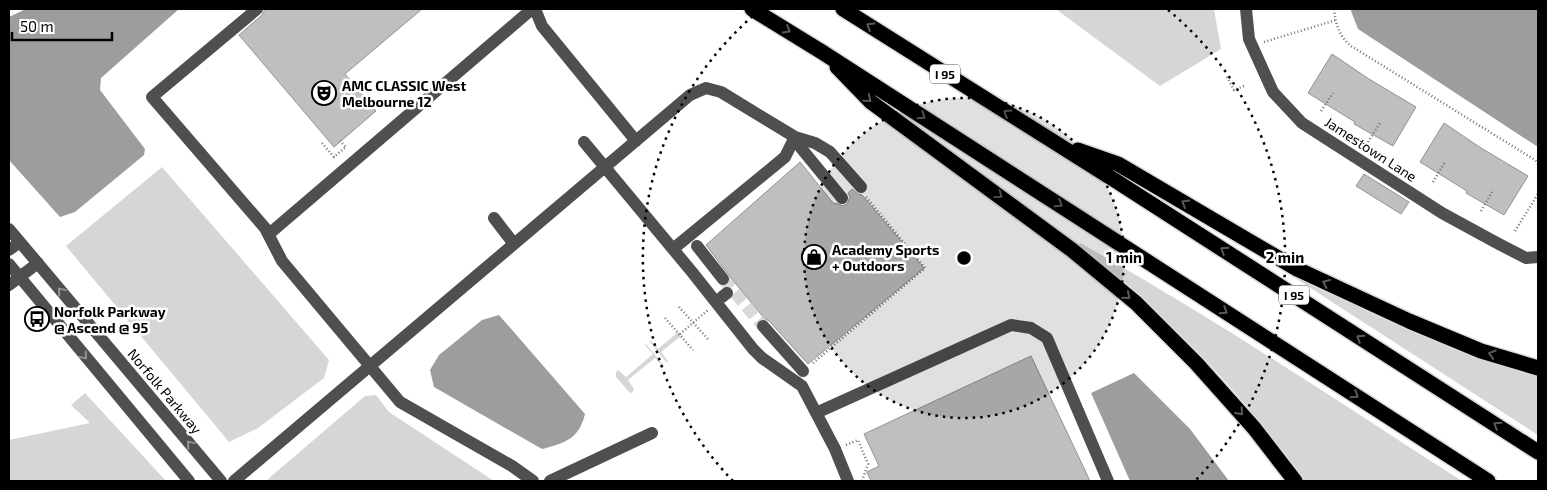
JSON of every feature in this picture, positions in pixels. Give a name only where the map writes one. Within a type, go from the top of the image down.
[{"type":"highway","points":[[752,9],[822,52],[1488,481]]},
{"type":"highway","name":"I 95","points":[[843,9],[1124,186],[1538,452]]},
{"type":"highway","points":[[822,52],[856,89],[871,102],[1072,250],[1136,303],[1196,363],[1254,428],[1294,481]]},
{"type":"highway","points":[[1048,139],[1118,164],[1297,269],[1409,321],[1472,347],[1538,368]]},
{"type":"street","points":[[257,9],[152,97],[260,222],[269,234],[282,261],[400,402],[512,466],[534,481]]},
{"type":"street","points":[[269,234],[534,9],[542,26],[636,141]]},
{"type":"street","name":"Jamestown Lane","points":[[1246,9],[1249,39],[1274,92],[1302,123],[1442,213],[1526,258],[1538,256]]},
{"type":"street","points":[[234,481],[690,95],[706,88],[721,92],[795,137],[815,143],[830,152],[861,187]]},
{"type":"street","points":[[795,137],[801,148],[842,198]]},
{"type":"street","points":[[673,249],[785,157],[795,137]]},
{"type":"street","points":[[584,142],[673,249],[722,298],[762,358],[802,386],[848,481]]},
{"type":"street","points":[[494,218],[514,244]]},
{"type":"street","name":"Norfolk Parkway","points":[[9,229],[221,481]]},
{"type":"street","points":[[9,250],[20,242]]},
{"type":"street","points":[[697,246],[722,278]]},
{"type":"street","points":[[9,264],[189,481]]},
{"type":"street","points":[[9,286],[38,264]]},
{"type":"street","points":[[816,413],[1011,325],[1031,328],[1047,338],[1108,481]]},
{"type":"street","points":[[763,326],[804,372]]},
{"type":"street","points":[[550,481],[652,433]]},
{"type":"path","points":[[1334,9],[1340,34],[1351,46],[1535,160],[1538,164]]},
{"type":"path","points":[[1257,44],[1336,20]]},
{"type":"path","points":[[1228,77],[1234,90],[1244,86]]},
{"type":"path","points":[[1321,111],[1333,92]]},
{"type":"path","points":[[1368,142],[1380,122]]},
{"type":"path","points":[[322,143],[334,157],[346,147],[340,141]]},
{"type":"path","points":[[1433,182],[1445,162]]},
{"type":"path","points":[[804,372],[925,268],[863,193],[861,187]]},
{"type":"path","points":[[1482,211],[1492,192]]},
{"type":"path","points":[[1515,231],[1538,194]]},
{"type":"path","points":[[680,334],[722,298]]},
{"type":"path","points":[[679,307],[708,339]]},
{"type":"path","points":[[665,318],[693,350]]},
{"type":"path","points":[[846,442],[847,446],[858,440],[868,464],[862,481]]},
{"type":"shaded area","points":[[26,9],[179,9],[101,78],[100,90],[145,149],[144,155],[75,212],[60,217],[9,160],[9,17]]},
{"type":"shaded area","points":[[1058,9],[1214,9],[1221,49],[1160,86]]},
{"type":"shaded area","points":[[1352,9],[1538,9],[1538,147],[1358,29],[1351,11]]},
{"type":"shaded area","points":[[162,167],[329,360],[324,378],[258,428],[229,442],[66,246]]},
{"type":"shaded area","points":[[1080,243],[1225,329],[1462,481],[1304,481],[1258,419],[1207,361],[1148,304],[1078,245]]},
{"type":"shaded area","points":[[1297,275],[1538,374],[1538,435],[1295,278]]},
{"type":"shaded area","points":[[499,315],[585,414],[579,429],[570,439],[558,445],[542,449],[434,387],[430,370],[439,355],[482,320]]},
{"type":"shaded area","points":[[678,332],[681,336],[661,352],[668,361],[667,363],[649,341],[658,349]]},
{"type":"shaded area","points":[[646,344],[664,366],[655,358],[628,380],[634,389],[632,393],[616,377],[616,372],[618,370],[626,377],[653,354]]},
{"type":"shaded area","points":[[1134,373],[1190,429],[1229,481],[1130,481],[1091,393]]},
{"type":"shaded area","points":[[85,393],[166,481],[9,481],[9,440],[90,423],[71,405]]},
{"type":"shaded area","points":[[376,395],[389,412],[494,481],[269,481],[268,479],[365,396]]},
{"type":"building","name":"AMC CLASSIC West Melbourne 12","points":[[265,9],[422,9],[345,74],[376,111],[334,147],[239,35],[262,15]]},
{"type":"building","points":[[1332,54],[1416,107],[1393,146],[1354,124],[1355,122],[1308,93]]},
{"type":"building","points":[[1444,123],[1528,176],[1504,215],[1466,193],[1467,191],[1420,162]]},
{"type":"building","name":"Academy Sports + Outdoors","points":[[800,162],[834,204],[843,206],[847,204],[850,197],[848,193],[852,189],[862,195],[924,268],[808,364],[769,321],[764,318],[706,245]]},
{"type":"building","points":[[1364,174],[1409,202],[1401,214],[1356,186]]},
{"type":"building","points":[[1031,356],[1090,481],[871,481],[867,472],[879,466],[864,434]]},
{"type":"tunnel","points":[[723,279],[763,326]]},
{"type":"place","name":"AMC CLASSIC West Melbourne 12","points":[[324,93]]},
{"type":"place","name":"Academy Sports + Outdoors","points":[[814,257]]},
{"type":"place","name":"Norfolk Parkway @ Ascend @ 95","points":[[37,319]]}]
